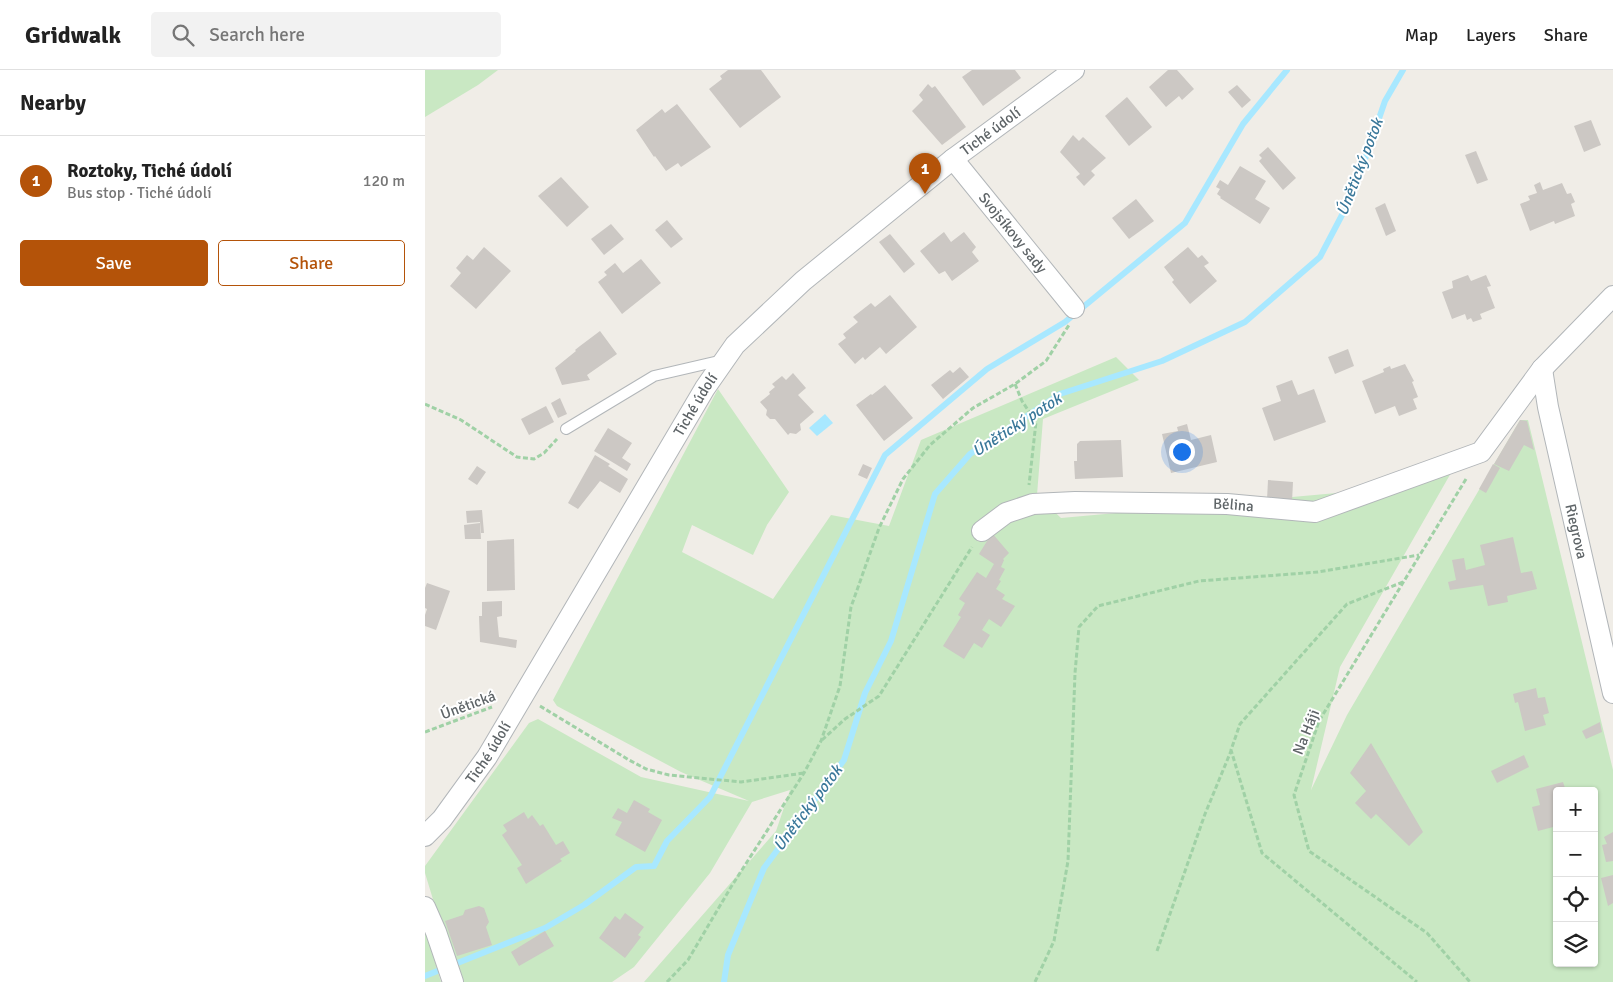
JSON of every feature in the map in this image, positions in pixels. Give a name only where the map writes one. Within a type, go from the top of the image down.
[{"type":"street","name":"Tiché údolí","points":[[425,836],[442,819],[487,757],[705,388],[735,345],[803,281],[953,159],[1075,70]]},
{"type":"street","name":"Svojsíkovy sady","points":[[953,159],[1074,308]]},
{"type":"street","points":[[1481,452],[1542,370],[1613,296]]},
{"type":"street","name":"Riegrova","points":[[1542,370],[1548,407],[1613,693]]},
{"type":"street","name":"Bělina","points":[[982,531],[1006,513],[1033,504],[1075,502],[1227,504],[1315,512],[1481,452]]},
{"type":"street","points":[[425,907],[436,932],[453,982]]},
{"type":"lane","points":[[566,429],[654,376],[725,360]]},
{"type":"path","points":[[667,982],[688,960],[731,887],[804,773],[821,742],[840,686],[851,607],[879,528],[903,479],[931,445],[973,408],[1015,384],[1047,361],[1068,327],[1074,308]]},
{"type":"path","points":[[1015,384],[1022,402],[1035,422],[1029,492],[1033,504]]},
{"type":"path","points":[[425,404],[461,420],[517,457],[534,459],[544,453],[566,429]]},
{"type":"path","name":"Na Háji","points":[[1469,982],[1427,933],[1309,851],[1294,796],[1319,721],[1481,452]]},
{"type":"path","points":[[821,742],[845,719],[879,696],[982,531]]},
{"type":"path","points":[[1035,982],[1054,941],[1068,861],[1075,673],[1079,626],[1098,606],[1199,581],[1318,572],[1419,556]]},
{"type":"path","points":[[1157,951],[1205,814],[1240,724],[1347,604],[1404,581]]},
{"type":"path","points":[[519,702],[540,706],[629,760],[646,769],[669,775],[741,782],[804,773]]},
{"type":"path","name":"Únětická","points":[[425,732],[501,704],[519,702]]},
{"type":"path","points":[[1231,750],[1262,853],[1417,982]]},
{"type":"green space","points":[[425,70],[498,70],[478,85],[425,117]]},
{"type":"green space","points":[[1116,357],[1139,380],[1043,419],[1037,495],[1061,518],[1392,488],[1455,466],[1340,667],[1311,790],[1347,715],[1520,420],[1528,420],[1613,770],[1613,982],[644,982],[776,831],[790,790],[752,802],[710,873],[634,967],[612,982],[458,982],[425,873],[425,866],[529,723],[538,719],[641,777],[749,801],[681,772],[557,706],[553,700],[718,389],[789,492],[767,525],[753,555],[692,525],[682,552],[773,599],[831,515],[889,526],[921,440]]},
{"type":"green space","points":[[425,928],[441,982],[425,982]]},
{"type":"water","points":[[825,414],[833,423],[817,436],[809,428]]},
{"type":"building","points":[[728,70],[761,70],[781,97],[740,128],[709,89],[722,79],[720,76]]},
{"type":"building","points":[[972,70],[1015,70],[1021,78],[983,106],[962,77]]},
{"type":"building","points":[[1168,70],[1177,70],[1194,89],[1182,100],[1179,96],[1166,107],[1149,87]]},
{"type":"building","points":[[928,84],[932,88],[935,86],[966,127],[942,145],[912,111],[923,100],[919,95]]},
{"type":"building","points":[[1237,85],[1251,100],[1242,108],[1228,92]]},
{"type":"building","points":[[1127,97],[1152,127],[1129,146],[1105,116]]},
{"type":"building","points":[[677,104],[711,147],[681,167],[678,163],[666,171],[636,130],[662,109],[665,113]]},
{"type":"building","points":[[1591,120],[1601,145],[1584,152],[1574,126]]},
{"type":"building","points":[[1073,135],[1079,141],[1083,137],[1106,158],[1091,171],[1095,175],[1084,186],[1076,177],[1080,174],[1060,152]]},
{"type":"building","points":[[1268,147],[1296,178],[1283,190],[1259,161],[1262,158],[1259,155]]},
{"type":"building","points":[[1476,151],[1488,180],[1477,184],[1465,155]]},
{"type":"building","points":[[1240,166],[1266,181],[1255,199],[1270,208],[1260,224],[1220,198],[1217,194],[1220,189],[1216,187],[1220,180],[1228,185]]},
{"type":"building","points":[[561,177],[589,207],[567,227],[538,196]]},
{"type":"building","points":[[1540,182],[1543,190],[1562,183],[1567,194],[1571,193],[1575,202],[1571,204],[1575,216],[1555,224],[1554,221],[1530,231],[1520,204],[1530,200],[1528,196],[1537,193],[1534,185]]},
{"type":"building","points":[[1136,199],[1154,221],[1129,239],[1112,218]]},
{"type":"building","points":[[1385,203],[1396,231],[1386,236],[1375,208]]},
{"type":"building","points":[[667,220],[683,239],[671,248],[655,230]]},
{"type":"building","points":[[611,224],[624,239],[604,255],[591,239]]},
{"type":"building","points":[[944,232],[951,242],[964,232],[976,247],[972,252],[979,261],[952,281],[945,271],[939,274],[920,251]]},
{"type":"building","points":[[890,234],[915,264],[904,273],[879,242]]},
{"type":"building","points":[[484,247],[511,271],[476,309],[450,286],[461,273],[456,268],[467,255],[473,260]]},
{"type":"building","points":[[1188,247],[1198,258],[1202,255],[1209,263],[1204,266],[1217,281],[1190,304],[1172,282],[1174,280],[1164,267]]},
{"type":"building","points":[[641,259],[661,283],[622,314],[598,282],[607,275],[604,272],[615,263],[623,273]]},
{"type":"building","points":[[1468,275],[1471,281],[1486,275],[1491,286],[1487,287],[1495,308],[1480,314],[1482,319],[1473,322],[1471,318],[1467,320],[1465,314],[1452,319],[1442,292],[1453,288],[1452,281]]},
{"type":"building","points":[[890,295],[917,327],[886,354],[880,347],[865,360],[863,357],[855,364],[838,344],[846,338],[843,334],[858,322],[853,317],[871,303],[875,307]]},
{"type":"building","points":[[600,331],[617,354],[587,375],[590,380],[562,385],[555,368]]},
{"type":"building","points":[[1348,349],[1354,366],[1335,374],[1328,357]]},
{"type":"building","points":[[1405,364],[1414,381],[1412,382],[1418,397],[1413,399],[1417,409],[1399,416],[1395,406],[1375,414],[1362,381],[1384,372],[1383,369],[1390,366],[1391,369]]},
{"type":"building","points":[[960,367],[969,377],[943,399],[931,385],[950,370],[953,373]]},
{"type":"building","points":[[793,373],[806,388],[798,395],[814,412],[800,424],[801,430],[796,434],[790,433],[788,435],[775,419],[770,419],[766,415],[767,410],[760,402],[775,387],[772,384],[782,376],[786,380]]},
{"type":"building","points":[[1292,380],[1298,395],[1314,389],[1326,422],[1274,441],[1262,408],[1281,401],[1276,386]]},
{"type":"building","points":[[885,385],[913,418],[884,441],[856,405]]},
{"type":"building","points":[[560,398],[567,414],[558,418],[551,403]]},
{"type":"building","points":[[546,406],[554,422],[529,435],[521,419]]},
{"type":"building","points":[[1520,420],[1527,421],[1534,450],[1524,445],[1509,471],[1494,464]]},
{"type":"building","points":[[1187,424],[1191,440],[1211,435],[1217,462],[1171,473],[1162,434],[1178,431],[1177,427]]},
{"type":"building","points":[[608,428],[632,443],[622,458],[631,464],[627,471],[594,451]]},
{"type":"building","points":[[1121,440],[1123,477],[1075,479],[1074,461],[1077,461],[1077,444],[1080,441]]},
{"type":"building","points":[[595,455],[610,464],[608,466],[628,479],[620,493],[600,481],[578,509],[568,503]]},
{"type":"building","points":[[863,464],[872,468],[867,479],[858,475]]},
{"type":"building","points":[[1493,464],[1500,468],[1486,493],[1479,489]]},
{"type":"building","points":[[477,466],[486,472],[477,485],[468,479]]},
{"type":"building","points":[[1268,480],[1293,482],[1292,502],[1267,500]]},
{"type":"building","points":[[482,510],[484,533],[481,533],[480,522],[467,523],[466,511]]},
{"type":"building","points":[[480,523],[481,539],[465,539],[464,525]]},
{"type":"building","points":[[992,533],[1009,553],[1003,559],[1001,567],[1005,569],[996,589],[1005,595],[1002,599],[1015,606],[1001,627],[989,619],[982,630],[990,635],[982,648],[974,643],[964,659],[943,646],[961,617],[958,615],[965,603],[959,599],[977,572],[986,578],[994,564],[979,554]]},
{"type":"building","points":[[1513,537],[1521,573],[1532,571],[1537,589],[1507,596],[1508,602],[1488,606],[1483,585],[1450,590],[1448,582],[1456,580],[1452,560],[1464,558],[1466,570],[1485,565],[1480,545]]},
{"type":"building","points":[[514,539],[515,590],[487,591],[487,541]]},
{"type":"building","points":[[427,583],[450,591],[436,630],[425,626],[427,609],[425,608],[425,588]]},
{"type":"building","points":[[502,601],[502,616],[497,617],[499,637],[517,640],[516,648],[480,642],[479,616],[482,616],[482,602]]},
{"type":"building","points":[[1536,688],[1538,698],[1545,697],[1549,713],[1543,715],[1546,725],[1525,731],[1518,702],[1515,703],[1513,694]]},
{"type":"building","points":[[1600,722],[1602,732],[1586,739],[1582,731]]},
{"type":"building","points":[[1371,743],[1423,832],[1409,846],[1376,814],[1371,819],[1355,803],[1366,791],[1350,773]]},
{"type":"building","points":[[1524,755],[1529,767],[1497,783],[1491,771]]},
{"type":"building","points":[[1563,782],[1565,787],[1553,787],[1553,827],[1538,831],[1532,807],[1540,805],[1536,789]]},
{"type":"building","points":[[634,800],[650,809],[648,812],[662,820],[645,852],[615,835],[622,822],[612,818],[618,808],[627,813]]},
{"type":"building","points":[[524,812],[528,819],[532,815],[540,826],[543,824],[556,845],[563,841],[570,853],[560,859],[562,861],[526,884],[517,868],[522,865],[502,835],[507,831],[503,825]]},
{"type":"building","points":[[1613,832],[1613,861],[1606,862],[1602,845],[1607,844],[1604,837]]},
{"type":"building","points":[[1613,875],[1613,903],[1608,906],[1601,878]]},
{"type":"building","points":[[479,906],[484,908],[489,922],[486,927],[492,945],[457,956],[445,921],[463,915],[465,910]]},
{"type":"building","points":[[625,913],[644,927],[638,935],[641,937],[625,958],[599,938],[615,916],[620,920]]},
{"type":"building","points":[[545,931],[554,946],[519,966],[511,952]]},
{"type":"waterway","points":[[425,976],[545,928],[584,905],[636,867],[654,866],[667,841],[710,797],[885,455],[987,369],[1065,322],[1185,223],[1243,124],[1287,70]]},
{"type":"waterway","name":"Únětický potok","points":[[724,982],[728,955],[764,868],[844,760],[865,693],[891,641],[935,494],[970,454],[1060,394],[1162,361],[1245,322],[1320,257],[1353,194],[1385,101],[1403,70]]},
{"type":"place","name":"Roztoky, Tiché údolí","points":[[925,194]]}]
